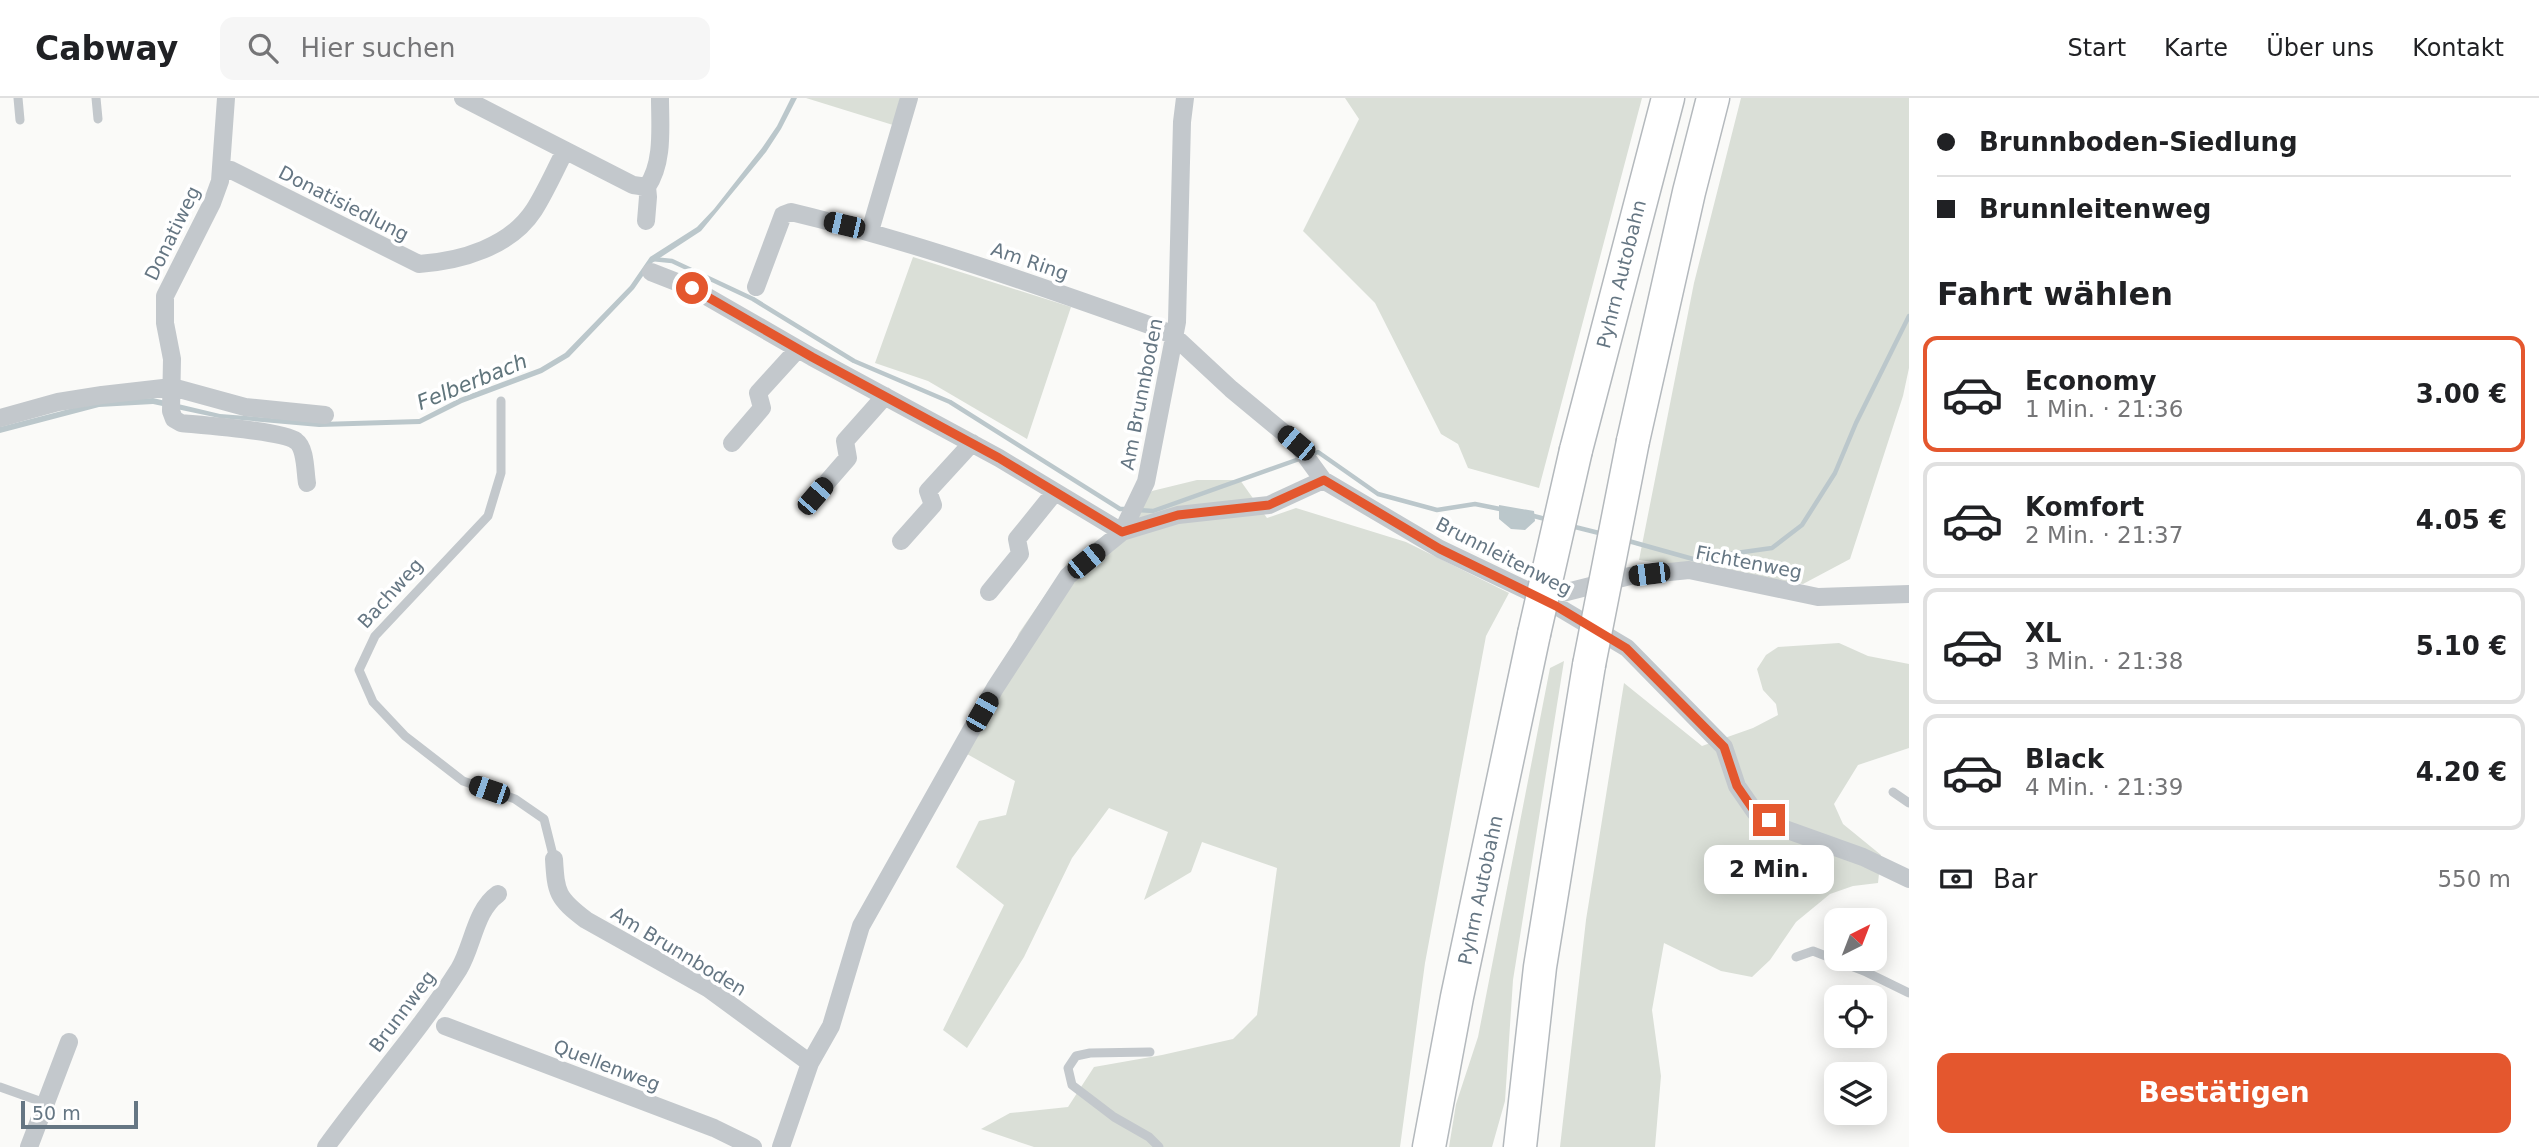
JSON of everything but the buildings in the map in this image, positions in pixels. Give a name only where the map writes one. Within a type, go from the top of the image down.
[{"type":"highway","name":"Pyhrn Autobahn","points":[[1430,1147],[1457,998],[1534,634],[1576,450],[1668,98]]},
{"type":"highway","points":[[1520,1147],[1540,967],[1589,665],[1633,441],[1713,98]]},
{"type":"street","name":"Donatiweg","points":[[172,399],[172,359],[165,323],[165,296],[212,203],[222,168],[226,98]]},
{"type":"street","points":[[463,98],[633,185],[647,187]]},
{"type":"street","points":[[646,221],[647,187],[653,178],[658,157],[660,98]]},
{"type":"street","points":[[870,231],[909,98]]},
{"type":"street","name":"Am Brunnboden","points":[[781,1147],[810,1063],[831,1026],[861,926],[995,688],[1068,576],[1125,526],[1146,482],[1177,322],[1182,122],[1185,98]]},
{"type":"street","name":"Donatisiedlung","points":[[222,168],[231,170],[419,264],[435,263],[477,251],[507,238],[534,211],[565,151]]},
{"type":"street","name":"Am Ring","points":[[756,287],[783,215],[791,212],[870,231],[963,259],[1174,336]]},
{"type":"street","points":[[650,272],[692,288],[1055,492],[1125,526],[1178,515],[1269,505],[1324,480]]},
{"type":"street","name":"Brunnleitenweg","points":[[1174,336],[1299,448],[1324,480],[1440,549],[1543,598],[1626,648],[1724,747],[1737,786],[1755,812],[1782,828],[1863,857],[1909,879]]},
{"type":"street","points":[[732,443],[762,408],[758,393],[798,349]]},
{"type":"street","points":[[0,418],[91,397],[172,399],[325,415]]},
{"type":"street","points":[[815,496],[848,458],[845,441],[885,397]]},
{"type":"street","points":[[172,399],[174,419],[181,423],[264,433],[295,440],[301,447],[307,483]]},
{"type":"street","points":[[901,541],[933,505],[928,491],[972,443]]},
{"type":"street","points":[[989,592],[1020,554],[1017,539],[1055,492]]},
{"type":"street","name":"Fichtenweg","points":[[1543,598],[1630,576],[1689,570],[1818,597],[1909,594]]},
{"type":"street","name":"Am Brunnboden","points":[[554,859],[556,890],[569,907],[586,920],[709,989],[810,1063]]},
{"type":"street","name":"Brunnweg","points":[[326,1147],[427,1018],[467,957],[486,903],[498,894]]},
{"type":"street","name":"Quellenweg","points":[[445,1026],[714,1128],[752,1147]]},
{"type":"street","points":[[29,1147],[69,1042]]},
{"type":"lane","points":[[18,98],[20,120]]},
{"type":"lane","points":[[96,98],[98,119]]},
{"type":"lane","name":"Bachweg","points":[[501,401],[501,473],[488,516],[375,636],[359,670],[373,702],[405,736],[463,781],[515,799],[544,819],[554,859]]},
{"type":"lane","points":[[1893,792],[1909,803]]},
{"type":"lane","points":[[1796,957],[1813,951],[1864,971],[1909,993]]},
{"type":"lane","points":[[1150,1052],[1090,1053],[1076,1056],[1068,1068],[1072,1085],[1114,1116],[1149,1137],[1159,1147]]},
{"type":"lane","points":[[0,1087],[45,1103]]},
{"type":"shaded area","points":[[791,98],[797,98],[766,152],[701,231],[652,263],[634,289],[569,357],[542,373],[462,403],[420,424],[319,427],[219,418],[153,404],[99,407],[0,433],[0,427],[100,401],[153,398],[220,414],[321,422],[419,419],[460,398],[540,368],[565,353],[630,286],[650,257],[697,227],[714,209],[762,148]]},
{"type":"shaded area","points":[[806,98],[900,98],[893,125]]},
{"type":"shaded area","points":[[1345,98],[1642,98],[1539,488],[1468,468],[1458,444],[1441,434],[1375,303],[1303,231],[1359,119]]},
{"type":"shaded area","points":[[1741,98],[1909,98],[1909,368],[1903,396],[1850,559],[1803,584],[1639,560],[1694,283]]},
{"type":"shaded area","points":[[913,257],[1071,307],[1027,439],[928,381],[875,363]]},
{"type":"shaded area","points":[[1197,480],[1240,480],[1267,518],[1296,508],[1406,542],[1509,593],[1486,636],[1425,963],[1400,1147],[1034,1147],[981,1129],[1010,1113],[1068,1107],[1094,1067],[1233,1039],[1257,1015],[1277,868],[1202,842],[1191,872],[1144,900],[1168,832],[1109,808],[1072,858],[1024,957],[967,1048],[943,1030],[1004,905],[956,867],[979,821],[1006,815],[1015,781],[967,754],[1019,633],[1068,562],[1118,525],[1152,491]]},
{"type":"shaded area","points":[[1499,505],[1534,511],[1535,521],[1525,530],[1511,529],[1499,519]]},
{"type":"shaded area","points":[[1839,643],[1868,656],[1909,664],[1909,748],[1858,765],[1834,804],[1843,824],[1881,855],[1878,883],[1853,886],[1830,894],[1796,922],[1770,960],[1752,977],[1721,971],[1664,943],[1652,1010],[1661,1076],[1655,1147],[1560,1147],[1586,920],[1624,683],[1702,746],[1753,728],[1778,715],[1776,704],[1763,690],[1757,669],[1766,655],[1778,647]]},
{"type":"shaded area","points":[[1564,661],[1513,980],[1505,1101],[1492,1147],[1449,1147],[1456,1104],[1478,1037],[1550,668]]},
{"type":"waterway","points":[[652,259],[672,261],[753,299],[854,361],[950,402],[1120,509],[1129,509]]},
{"type":"waterway","points":[[1625,540],[1693,559],[1772,548],[1802,525],[1835,473],[1856,423],[1909,316]]},
{"type":"waterway","points":[[1310,455],[1318,452],[1378,494],[1437,510],[1475,504],[1505,510]]},
{"type":"waterway","points":[[1138,510],[1153,511],[1302,458]]},
{"type":"waterway","points":[[1530,515],[1549,520]]},
{"type":"waterway","points":[[1571,526],[1603,534]]},
{"type":"route","points":[[692,288],[812,357],[999,458],[1122,532],[1178,515],[1269,505],[1324,480],[1440,549],[1543,598],[1626,648],[1724,747],[1737,786],[1755,812],[1769,820]]},
{"type":"water label","name":"Felberbach","points":[[472,382]]}]
